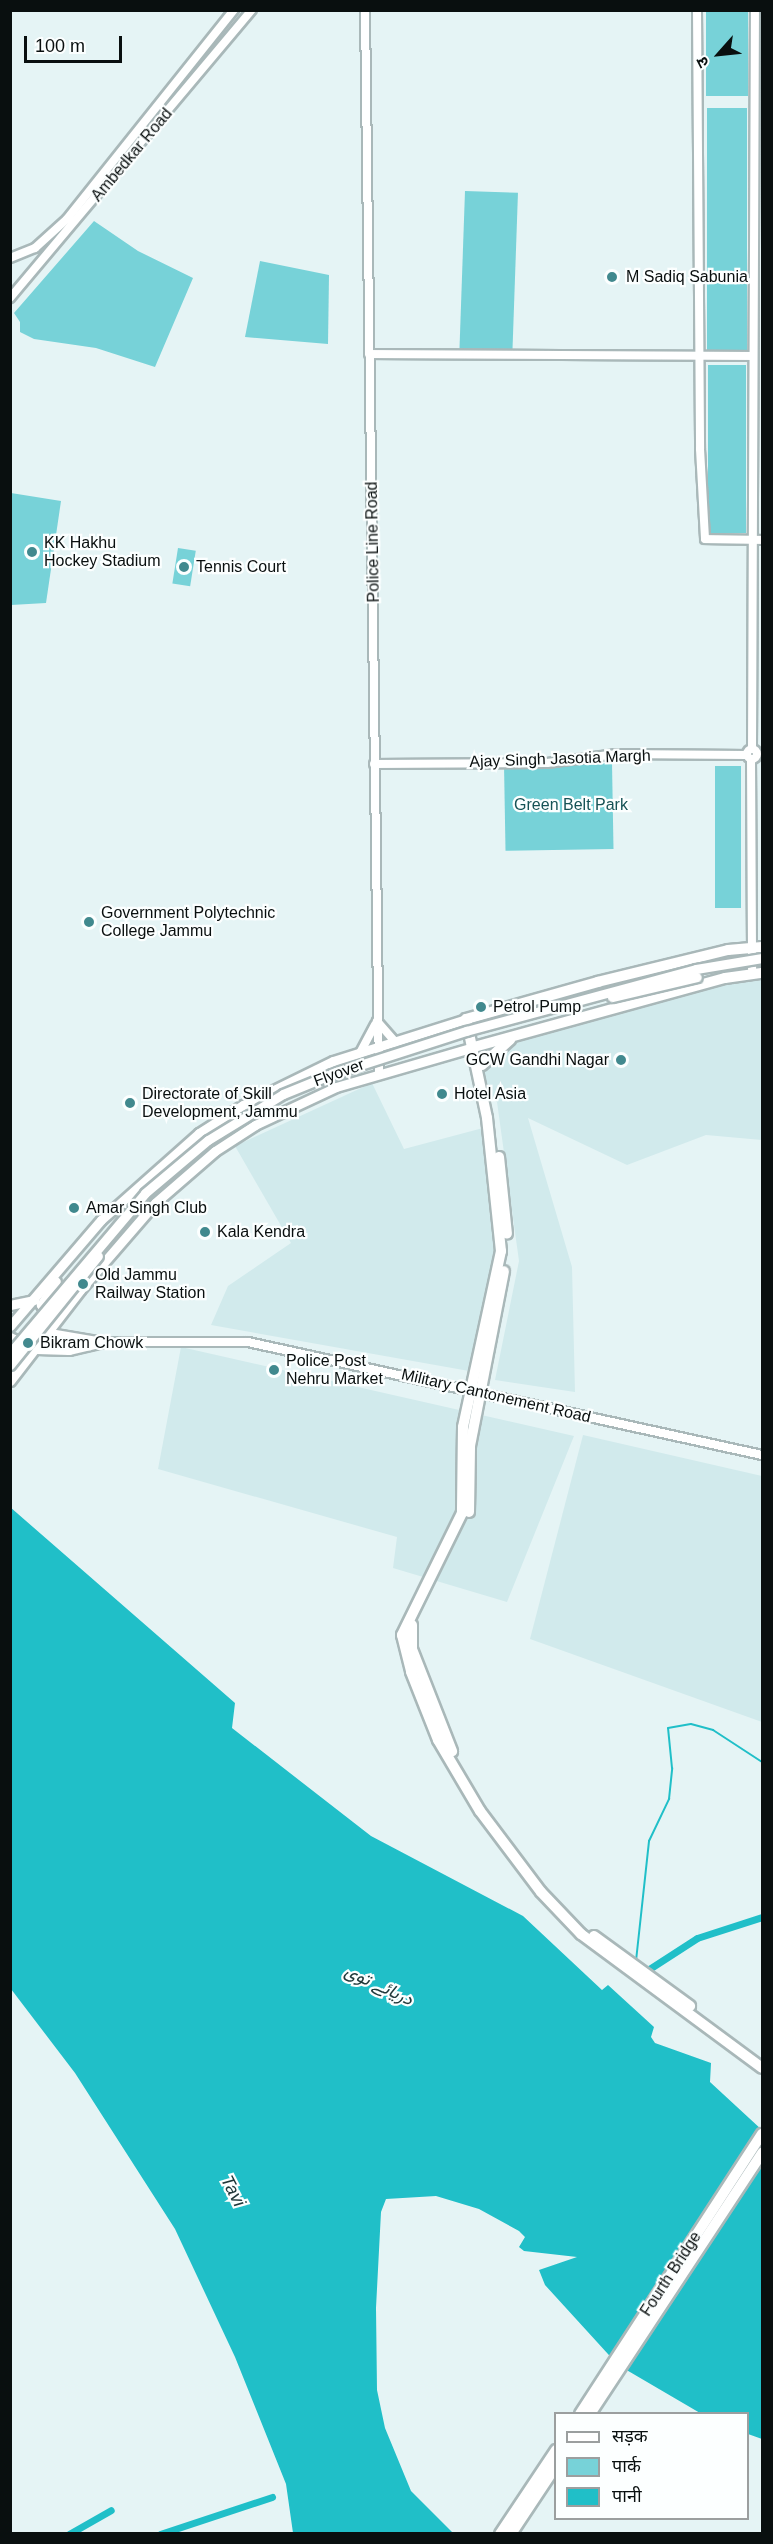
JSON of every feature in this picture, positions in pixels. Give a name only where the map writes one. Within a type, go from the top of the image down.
[{"type":"highway","points":[[478,1390],[501,1295],[507,1231],[482,1065],[469,1019],[598,981],[728,950],[758,948]]},
{"type":"highway","points":[[476,1047],[725,978],[757,974]]},
{"type":"highway","points":[[482,1065],[518,1035]]},
{"type":"highway","points":[[476,1047],[502,1242],[470,1446],[468,1518],[411,1626],[410,1641],[445,1737],[497,1824],[569,1914],[622,1960],[762,2060]]},
{"type":"highway","points":[[686,2007],[762,2068]]},
{"type":"highway","name":"Fourth Bridge","points":[[591,2412],[613,2371],[762,2134]]},
{"type":"highway","name":"Fourth Bridge","points":[[582,2412],[613,2371],[762,2153]]},
{"type":"highway","points":[[500,2534],[554,2452]]},
{"type":"highway","points":[[511,2534],[554,2468]]},
{"type":"main road","points":[[10,258],[35,248],[67,219],[234,10]]},
{"type":"main road","name":"Ambedkar Road","points":[[10,298],[252,10]]},
{"type":"main road","name":"Police Line Road","points":[[365,10],[376,1048],[379,1074]]},
{"type":"main road","points":[[698,10],[702,357],[700,439],[705,539],[762,540]]},
{"type":"main road","points":[[755,10],[751,540],[757,974]]},
{"type":"main road","points":[[369,354],[753,356]]},
{"type":"main road","name":"Ajay Singh Jasotia Margh","points":[[374,764],[547,763],[616,754],[754,754]]},
{"type":"main road","name":"Flyover","points":[[10,1353],[145,1193],[208,1140],[266,1103],[332,1074],[466,1031],[696,969],[762,958]]},
{"type":"main road","name":"Flyover","points":[[10,1365],[149,1197],[204,1150],[251,1117],[333,1079],[456,1040],[603,999],[698,977],[725,978]]},
{"type":"main road","points":[[50,1333],[12,1323],[55,1276],[101,1220],[190,1140],[279,1086],[360,1053],[469,1019]]},
{"type":"main road","points":[[360,1053],[377,1022],[395,1042]]},
{"type":"main road","points":[[10,1381],[155,1203],[215,1151],[289,1107],[379,1074],[476,1047]]},
{"type":"main road","points":[[55,1276],[54,1285],[41,1305],[51,1317],[65,1312]]},
{"type":"main road","points":[[10,1305],[34,1300]]},
{"type":"main road","name":"Military Cantonement Road","points":[[50,1333],[104,1342],[248,1342],[478,1390],[577,1416],[762,1455]]},
{"type":"main road","points":[[10,1337],[36,1350],[69,1351],[104,1342]]},
{"type":"shaded area","name":"GCW Gandhi Nagar","points":[[748,974],[762,975],[762,1140],[706,1135],[627,1165],[528,1118],[572,1267],[575,1392],[495,1380],[519,1261],[497,1102],[485,1096],[479,1046]]},
{"type":"shaded area","points":[[372,1083],[404,1149],[483,1128],[497,1247],[469,1371],[211,1325],[228,1286],[291,1243],[235,1146]]},
{"type":"shaded area","points":[[181,1347],[574,1436],[507,1602],[393,1568],[397,1537],[158,1469]]},
{"type":"shaded area","points":[[583,1435],[762,1476],[762,1722],[530,1639]]},
{"type":"green space","points":[[706,11],[748,11],[748,96],[706,96]]},
{"type":"green space","points":[[707,108],[747,108],[747,353],[707,353]]},
{"type":"green space","points":[[465,191],[518,193],[512,356],[459,354]]},
{"type":"green space","points":[[94,221],[138,251],[193,278],[155,367],[96,348],[34,339],[20,332],[20,322],[14,313]]},
{"type":"green space","points":[[260,261],[329,275],[328,344],[245,337]]},
{"type":"green space","points":[[708,365],[746,365],[746,533],[708,533]]},
{"type":"green space","name":"KK Hakhu Hockey Stadium","points":[[11,493],[61,501],[46,603],[11,605]]},
{"type":"green space","name":"Tennis Court","points":[[178,548],[196,551],[190,586],[172,584]]},
{"type":"green space","name":"Green Belt Park","points":[[612,763],[614,849],[506,851],[504,765]]},
{"type":"green space","points":[[715,766],[741,766],[741,908],[715,908]]},
{"type":"water","points":[[10,1507],[235,1703],[232,1728],[371,1836],[523,1916],[602,1990],[608,1985],[654,2027],[651,2037],[655,2043],[711,2063],[710,2082],[762,2130],[762,2439],[749,2434],[749,2412],[698,2412],[618,2365],[545,2285],[539,2270],[577,2257],[524,2251],[519,2247],[525,2237],[519,2231],[479,2209],[436,2196],[386,2199],[381,2212],[376,2308],[377,2390],[385,2428],[411,2491],[453,2533],[293,2533],[286,2484],[235,2357],[175,2229],[75,2073],[11,1989]]},
{"type":"waterway","points":[[636,1961],[649,1841],[669,1799],[672,1768],[668,1728],[691,1724],[713,1730],[762,1762]]},
{"type":"waterway","points":[[643,1973],[697,1938],[762,1917]]},
{"type":"waterway","points":[[160,2534],[272,2497]]},
{"type":"waterway","points":[[69,2534],[111,2510]]},
{"type":"place","name":"M Sadiq Sabunia","points":[[612,277]]},
{"type":"place","name":"KK Hakhu Hockey Stadium","points":[[32,552]]},
{"type":"place","name":"Tennis Court","points":[[184,567]]},
{"type":"place","name":"Government Polytechnic College Jammu","points":[[89,922]]},
{"type":"place","name":"Petrol Pump","points":[[481,1007]]},
{"type":"place","name":"GCW Gandhi Nagar","points":[[621,1060]]},
{"type":"place","name":"Hotel Asia","points":[[442,1094]]},
{"type":"place","name":"Directorate of Skill Development, Jammu","points":[[130,1103]]},
{"type":"place","name":"Amar Singh Club","points":[[74,1208]]},
{"type":"place","name":"Kala Kendra","points":[[205,1232]]},
{"type":"place","name":"Old Jammu Railway Station","points":[[83,1284]]},
{"type":"place","name":"Bikram Chowk","points":[[28,1343]]},
{"type":"place","name":"Police Post Nehru Market","points":[[274,1370]]},
{"type":"water label","name":"دریائے توی","points":[[379,1985]]},
{"type":"water label","name":"Tavi","points":[[233,2191]]}]
